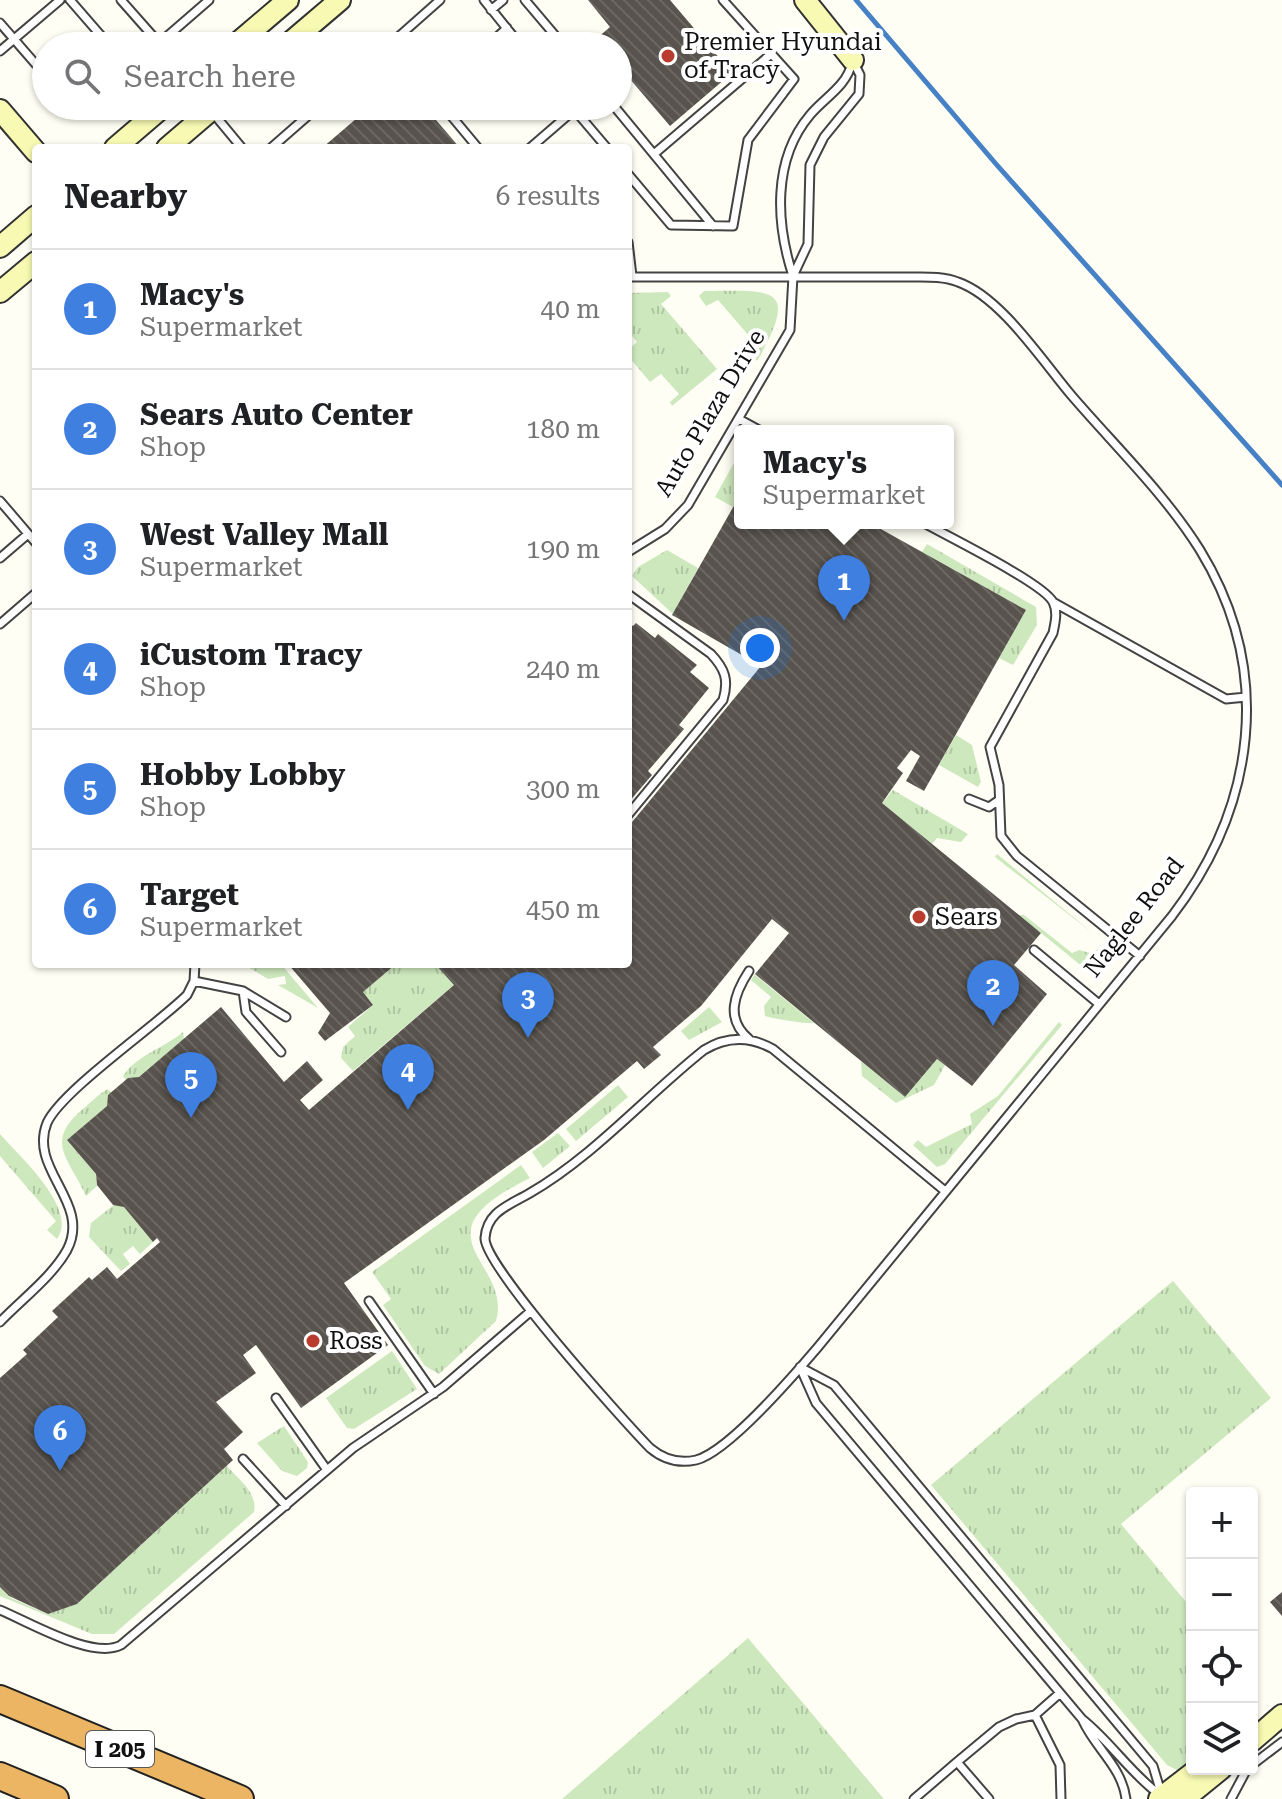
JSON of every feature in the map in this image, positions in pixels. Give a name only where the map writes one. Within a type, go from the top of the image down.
[{"type":"highway","name":"I 205","points":[[0,1699],[240,1799]]},
{"type":"highway","points":[[0,1776],[55,1799]]},
{"type":"main road","points":[[250,32],[288,0]]},
{"type":"main road","points":[[302,32],[340,0]]},
{"type":"main road","points":[[805,0],[853,60]]},
{"type":"main road","points":[[0,110],[32,147]]},
{"type":"main road","points":[[120,144],[148,120]]},
{"type":"main road","points":[[172,144],[200,120]]},
{"type":"main road","points":[[0,247],[32,219]]},
{"type":"main road","points":[[0,292],[32,265]]},
{"type":"main road","points":[[1258,1721],[1282,1703]]},
{"type":"main road","points":[[1258,1737],[1279,1724]]},
{"type":"main road","points":[[1162,1798],[1191,1775]]},
{"type":"main road","points":[[1184,1799],[1214,1775]]},
{"type":"lane","points":[[0,51],[60,0]]},
{"type":"lane","points":[[70,0],[97,32]]},
{"type":"lane","points":[[121,0],[147,32]]},
{"type":"lane","points":[[172,32],[209,0]]},
{"type":"lane","points":[[404,32],[440,0]]},
{"type":"lane","points":[[484,0],[510,32]]},
{"type":"lane","points":[[491,10],[503,0]]},
{"type":"lane","points":[[525,0],[552,32]]},
{"type":"lane","points":[[632,179],[671,225],[733,226],[748,140],[794,79],[723,0]]},
{"type":"lane","points":[[0,23],[32,59]]},
{"type":"lane","points":[[503,32],[507,28]]},
{"type":"lane","points":[[654,154],[771,54]]},
{"type":"lane","name":"Auto Plaza Drive","points":[[793,276],[808,244],[810,165],[824,137],[859,94],[860,75],[853,60]]},
{"type":"lane","name":"Auto Plaza Drive","points":[[735,425],[790,330],[793,276],[783,245],[784,162],[801,128],[845,80],[853,60]]},
{"type":"lane","points":[[222,120],[239,144]]},
{"type":"lane","points":[[276,144],[303,120]]},
{"type":"lane","points":[[455,120],[475,144]]},
{"type":"lane","points":[[534,144],[560,120]]},
{"type":"lane","points":[[583,120],[602,144]]},
{"type":"lane","points":[[626,120],[713,226]]},
{"type":"lane","name":"Naglee Road","points":[[632,276],[941,278],[967,285],[993,305],[1166,505],[1199,548],[1230,612],[1241,657],[1246,697],[1243,759],[1222,834],[1196,884],[800,1367],[715,1451],[695,1460],[670,1460],[641,1438],[531,1311],[488,1252],[485,1236],[494,1214],[560,1173],[704,1050],[725,1040],[749,1039]]},
{"type":"lane","points":[[739,419],[750,425]]},
{"type":"lane","name":"Auto Plaza Drive","points":[[632,550],[665,529],[688,505],[734,427]]},
{"type":"lane","points":[[0,501],[32,538]]},
{"type":"lane","points":[[935,529],[1037,586],[1053,602],[1226,699],[1246,697]]},
{"type":"lane","points":[[0,558],[28,534]]},
{"type":"lane","points":[[0,624],[32,596]]},
{"type":"lane","points":[[632,597],[659,620],[711,654],[722,666],[728,684],[723,700],[632,810]]},
{"type":"lane","points":[[1053,602],[1056,617],[1053,633],[990,747],[1000,799],[999,827],[1011,850],[1140,956]]},
{"type":"lane","points":[[969,799],[989,807],[1000,799]]},
{"type":"lane","points":[[1034,950],[1099,1004]]},
{"type":"lane","points":[[0,1322],[59,1260],[73,1233],[70,1204],[46,1159],[44,1134],[48,1121],[63,1103],[182,999],[194,981],[195,968]]},
{"type":"lane","points":[[749,971],[733,1005],[740,1032],[773,1049],[945,1191]]},
{"type":"lane","points":[[194,981],[243,991],[286,1017]]},
{"type":"lane","points":[[243,991],[246,1012],[281,1052]]},
{"type":"lane","points":[[369,1301],[434,1394]]},
{"type":"lane","points":[[0,1610],[94,1649],[113,1649],[130,1639],[367,1437],[434,1394],[531,1311]]},
{"type":"lane","points":[[800,1367],[816,1403],[1082,1719],[1097,1731],[1138,1779],[1162,1798]]},
{"type":"lane","points":[[800,1367],[837,1389],[1153,1766],[1162,1798]]},
{"type":"lane","points":[[276,1398],[327,1470]]},
{"type":"lane","points":[[243,1459],[286,1506]]},
{"type":"lane","points":[[914,1799],[999,1727],[1035,1715],[1060,1693]]},
{"type":"lane","points":[[1035,1715],[1060,1765],[1061,1799]]},
{"type":"lane","points":[[1082,1719],[1090,1737],[1120,1774],[1126,1799]]},
{"type":"lane","points":[[1258,1760],[1282,1742]]},
{"type":"lane","points":[[957,1762],[989,1799]]},
{"type":"lane","points":[[1231,1799],[1244,1775]]},
{"type":"green space","points":[[704,291],[747,291],[773,297],[778,305],[777,317],[758,360],[753,361],[747,354],[756,344],[718,300],[706,306],[699,296]]},
{"type":"green space","points":[[668,292],[671,296],[661,304],[717,369],[672,406],[670,402],[679,394],[661,374],[650,382],[632,361],[632,346],[637,342],[632,336],[632,293]]},
{"type":"green space","points":[[734,463],[734,505],[715,497]]},
{"type":"green space","points":[[927,544],[1036,607],[1037,625],[1013,665],[999,658],[1026,610],[922,552]]},
{"type":"green space","points":[[667,550],[698,568],[673,614],[632,576],[638,567]]},
{"type":"green space","points":[[956,735],[972,745],[981,782],[978,787],[939,765]]},
{"type":"green space","points":[[893,790],[968,834],[961,842],[937,838],[932,844],[882,803]]},
{"type":"green space","points":[[997,854],[1089,930],[1090,931],[995,857]]},
{"type":"green space","points":[[1019,915],[1024,915],[1072,953],[1079,950],[1090,953],[1107,945],[1115,951],[1115,957],[1106,969],[1089,972]]},
{"type":"green space","points":[[250,968],[284,968],[318,1008],[278,985],[286,984],[285,976],[268,979]]},
{"type":"green space","points":[[391,968],[439,968],[454,985],[353,1071],[341,1058],[343,1047],[355,1036],[348,1027],[373,1005],[363,992]]},
{"type":"green space","points":[[755,974],[814,1023],[765,1016],[764,1006],[771,997],[751,980]]},
{"type":"green space","points":[[709,1007],[722,1022],[689,1040],[681,1031]]},
{"type":"green space","points":[[1059,1022],[1062,1025],[945,1164],[937,1167],[913,1145],[918,1140],[926,1147],[972,1124],[970,1114],[998,1096]]},
{"type":"green space","points":[[183,1032],[184,1039],[139,1077],[126,1080],[123,1076],[143,1057]]},
{"type":"green space","points":[[937,1059],[945,1065],[934,1085],[896,1103],[862,1076],[861,1061],[905,1097]]},
{"type":"green space","points":[[618,1085],[628,1097],[576,1141],[566,1129]]},
{"type":"green space","points":[[108,1089],[111,1093],[107,1106],[67,1140],[96,1174],[97,1186],[86,1196],[67,1160],[62,1141],[72,1120]]},
{"type":"green space","points":[[558,1133],[570,1146],[543,1168],[532,1152]]},
{"type":"green space","points":[[0,1134],[54,1198],[62,1227],[57,1239],[47,1230],[56,1221],[0,1156]]},
{"type":"green space","points":[[521,1165],[530,1178],[494,1199],[476,1217],[471,1233],[474,1249],[497,1300],[496,1321],[439,1374],[425,1366],[383,1305],[391,1299],[372,1272]]},
{"type":"green space","points":[[115,1204],[124,1207],[153,1242],[140,1254],[133,1246],[123,1254],[130,1264],[121,1271],[89,1237],[91,1223]]},
{"type":"green space","points":[[1173,1281],[1271,1398],[1121,1524],[1186,1602],[1186,1768],[1181,1772],[1167,1765],[931,1485]]},
{"type":"green space","points":[[392,1351],[417,1389],[354,1429],[347,1428],[326,1398]]},
{"type":"green space","points":[[284,1426],[308,1462],[307,1468],[297,1476],[282,1471],[257,1443]]},
{"type":"green space","points":[[227,1466],[250,1493],[254,1512],[114,1634],[92,1634],[0,1596],[0,1587],[9,1597],[47,1614],[77,1604]]},
{"type":"green space","points":[[748,1638],[884,1799],[562,1799]]},
{"type":"building","name":"Premier Hyundai of Tracy","points":[[588,0],[670,0],[732,73],[670,126],[632,81],[632,32],[604,32],[610,27]]},
{"type":"building","points":[[355,120],[436,120],[457,144],[327,144]]},
{"type":"building","points":[[734,506],[734,529],[881,529],[1026,610],[924,791],[906,781],[920,756],[911,750],[897,768],[903,773],[882,803],[1041,933],[1014,965],[1047,994],[972,1086],[937,1059],[905,1097],[755,974],[789,933],[772,919],[701,1006],[653,1047],[661,1055],[644,1069],[637,1061],[544,1140],[344,1283],[388,1345],[301,1408],[256,1345],[243,1355],[256,1373],[216,1402],[243,1432],[224,1449],[233,1460],[77,1604],[48,1614],[9,1596],[0,1587],[0,1378],[27,1354],[23,1350],[58,1317],[52,1311],[89,1277],[92,1280],[107,1267],[117,1279],[160,1242],[157,1238],[153,1242],[124,1207],[113,1205],[97,1185],[96,1174],[67,1140],[107,1106],[108,1095],[128,1078],[139,1077],[221,1007],[284,1082],[307,1061],[323,1080],[300,1100],[309,1110],[454,985],[439,968],[632,968],[632,822],[761,666],[672,615]]},
{"type":"building","points":[[636,623],[655,638],[658,634],[697,665],[690,672],[709,688],[679,725],[684,729],[648,771],[652,775],[632,798],[632,625]]},
{"type":"building","points":[[291,968],[391,968],[363,992],[373,1005],[325,1041],[318,1033],[330,1013]]},
{"type":"building","points":[[1282,1592],[1282,1616],[1270,1602]]},
{"type":"waterway","points":[[856,0],[996,164],[1282,485]]},
{"type":"place","name":"Premier Hyundai of Tracy","points":[[668,56]]},
{"type":"place","name":"Macy's","points":[[844,621]]},
{"type":"place","name":"Sears","points":[[919,917]]},
{"type":"place","name":"Sears Auto Center","points":[[993,1026]]},
{"type":"place","name":"West Valley Mall","points":[[528,1038]]},
{"type":"place","name":"iCustom Tracy","points":[[408,1110]]},
{"type":"place","name":"Hobby Lobby","points":[[191,1118]]},
{"type":"place","name":"Ross","points":[[313,1341]]},
{"type":"place","name":"Target","points":[[60,1471]]}]
